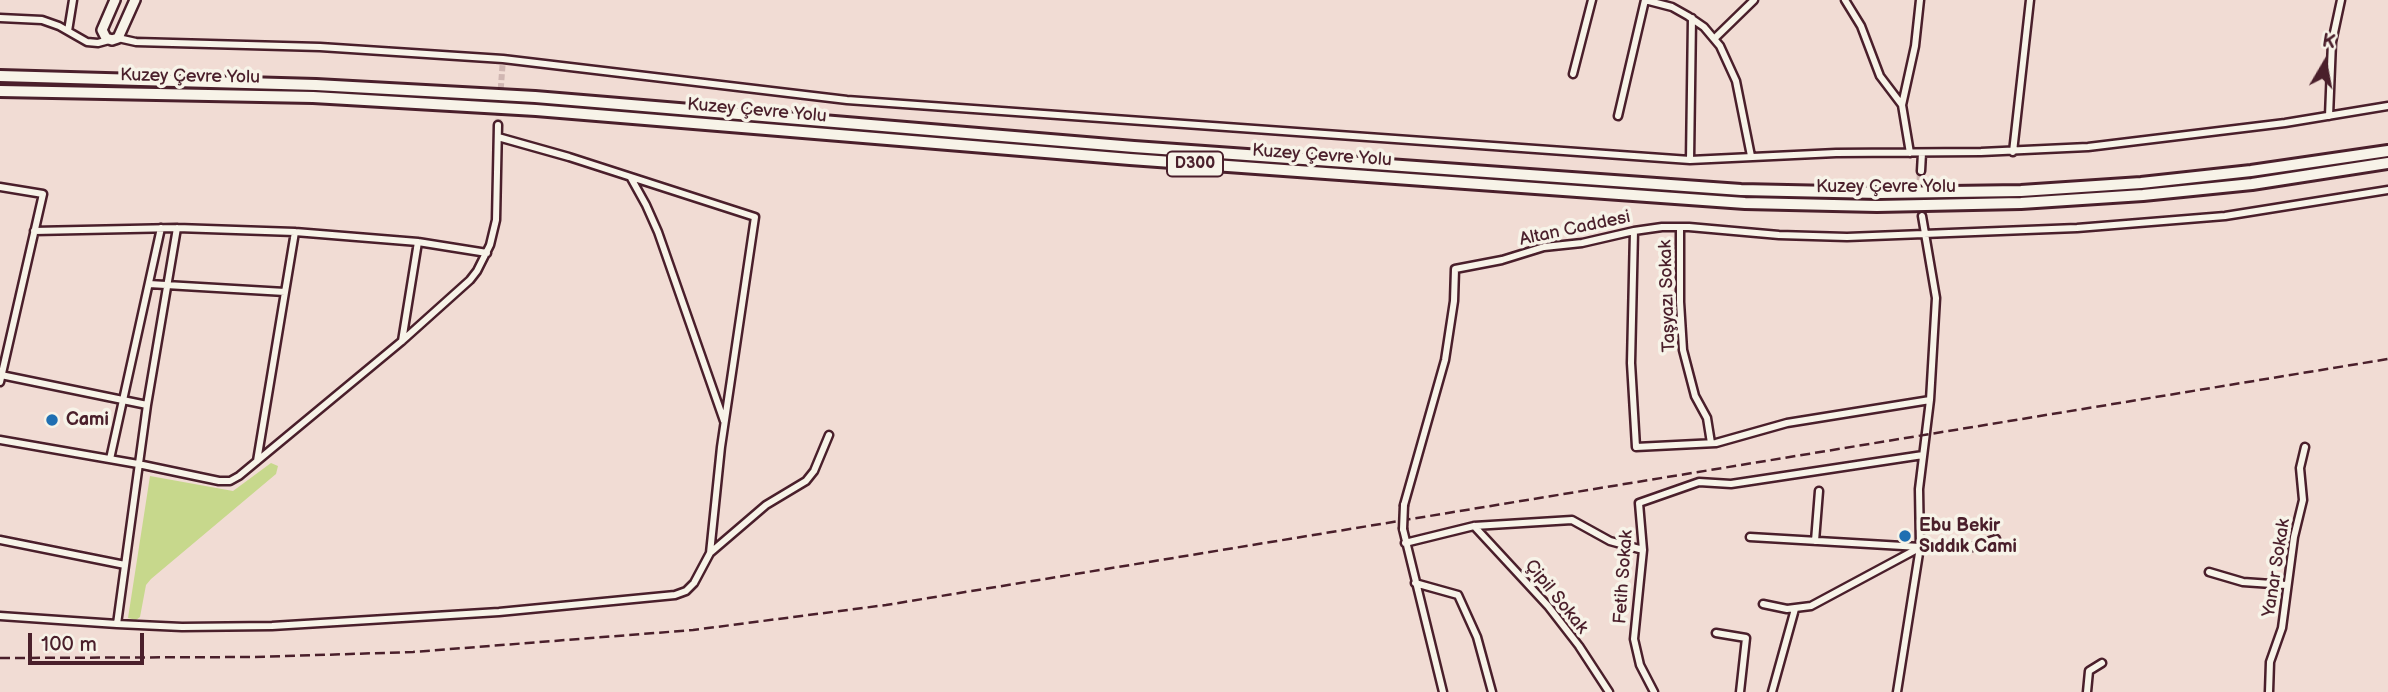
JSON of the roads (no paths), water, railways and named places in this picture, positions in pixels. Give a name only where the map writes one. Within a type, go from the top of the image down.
[{"type":"highway","name":"Kuzey Çevre Yolu","points":[[0,76],[316,85],[536,97],[1120,146],[1741,190],[1880,193],[2021,191],[2141,183],[2251,171],[2388,151]]},
{"type":"highway","name":"Kuzey Çevre Yolu","points":[[0,91],[313,97],[536,110],[1130,159],[1745,203],[1877,206],[2021,203],[2143,195],[2238,185],[2388,163]]},
{"type":"street","points":[[68,32],[73,0]]},
{"type":"street","points":[[113,39],[102,30],[115,0]]},
{"type":"street","points":[[113,39],[135,0]]},
{"type":"street","points":[[1573,74],[1592,0]]},
{"type":"street","points":[[1618,116],[1645,0],[1672,7],[1692,18],[1714,38],[1724,53],[1736,81],[1751,156]]},
{"type":"street","points":[[1714,38],[1754,0]]},
{"type":"street","points":[[1845,0],[1861,26],[1880,76],[1902,105]]},
{"type":"street","points":[[1910,153],[1902,105],[1915,46],[1920,0]]},
{"type":"street","points":[[2329,116],[2332,42],[2341,0]]},
{"type":"street","points":[[2013,152],[2028,2]]},
{"type":"street","points":[[0,18],[43,20],[86,42],[98,43],[113,39],[136,42],[320,47],[503,59],[847,100],[1690,160],[1836,153],[2013,152],[2142,142],[2388,106]]},
{"type":"street","points":[[1690,160],[1692,18]]},
{"type":"street","points":[[0,440],[224,481],[239,477],[402,341],[470,280],[486,253],[496,220],[498,125]]},
{"type":"street","points":[[498,137],[755,217],[724,422],[710,553]]},
{"type":"street","points":[[1921,171],[1922,153]]},
{"type":"street","points":[[631,178],[658,232],[724,422]]},
{"type":"street","points":[[0,187],[43,194],[1,378],[147,405]]},
{"type":"street","name":"Altan Caddesi","points":[[1405,543],[1402,529],[1408,486],[1445,360],[1454,302],[1455,269],[1502,260],[1544,247],[1583,243],[1634,231],[1680,227],[1813,237],[2077,228],[2188,220],[2388,190]]},
{"type":"street","points":[[1897,692],[1920,547],[1919,489],[1930,400],[1936,298],[1922,216]]},
{"type":"street","name":"Taşyazı Sokak","points":[[1680,227],[1683,350],[1695,396],[1707,418],[1711,443]]},
{"type":"street","points":[[110,459],[161,228]]},
{"type":"street","points":[[34,231],[177,228],[295,232],[418,242],[486,253]]},
{"type":"street","points":[[117,624],[138,464],[177,228]]},
{"type":"street","points":[[1634,231],[1631,363],[1636,447],[1711,443],[1787,424],[1930,400]]},
{"type":"street","points":[[257,461],[295,232]]},
{"type":"street","points":[[402,341],[418,242]]},
{"type":"street","points":[[149,284],[285,292]]},
{"type":"street","points":[[0,616],[195,627],[320,624],[538,609],[676,595],[686,591],[694,583],[710,553],[766,505],[806,481],[814,471],[829,435]]},
{"type":"street","name":"Yanar Sokak","points":[[2269,692],[2270,662],[2282,628],[2302,500],[2300,468],[2305,447]]},
{"type":"street","name":"Fetih Sokak","points":[[1654,692],[1640,665],[1634,639],[1643,550],[1639,503],[1699,482],[1731,484],[1923,455]]},
{"type":"street","points":[[1815,541],[1819,491]]},
{"type":"street","points":[[1443,692],[1405,543],[1474,526],[1572,520],[1599,536],[1643,550]]},
{"type":"street","name":"Çipil Sokak","points":[[1474,526],[1548,606],[1579,646],[1609,692]]},
{"type":"street","points":[[1750,537],[1920,547],[1972,547],[1996,539]]},
{"type":"street","points":[[0,540],[125,565]]},
{"type":"street","points":[[1763,604],[1779,609],[1795,609],[1814,604],[1920,547]]},
{"type":"street","points":[[2209,572],[2243,582],[2287,585]]},
{"type":"street","points":[[1415,583],[1458,595],[1478,637],[1492,692]]},
{"type":"street","points":[[1772,692],[1795,609]]},
{"type":"street","points":[[1716,633],[1746,638],[1740,692]]},
{"type":"street","points":[[2087,692],[2089,671],[2102,663]]},
{"type":"tunnel","points":[[498,125],[503,59]]},
{"type":"tunnel","points":[[1921,171],[1922,211]]},
{"type":"railway","points":[[0,658],[255,657],[413,652],[693,630],[886,605],[2388,359]]},
{"type":"place","name":"Cami","points":[[52,420]]},
{"type":"place","name":"Ebu Bekir Sıddık Cami","points":[[1905,536]]}]
